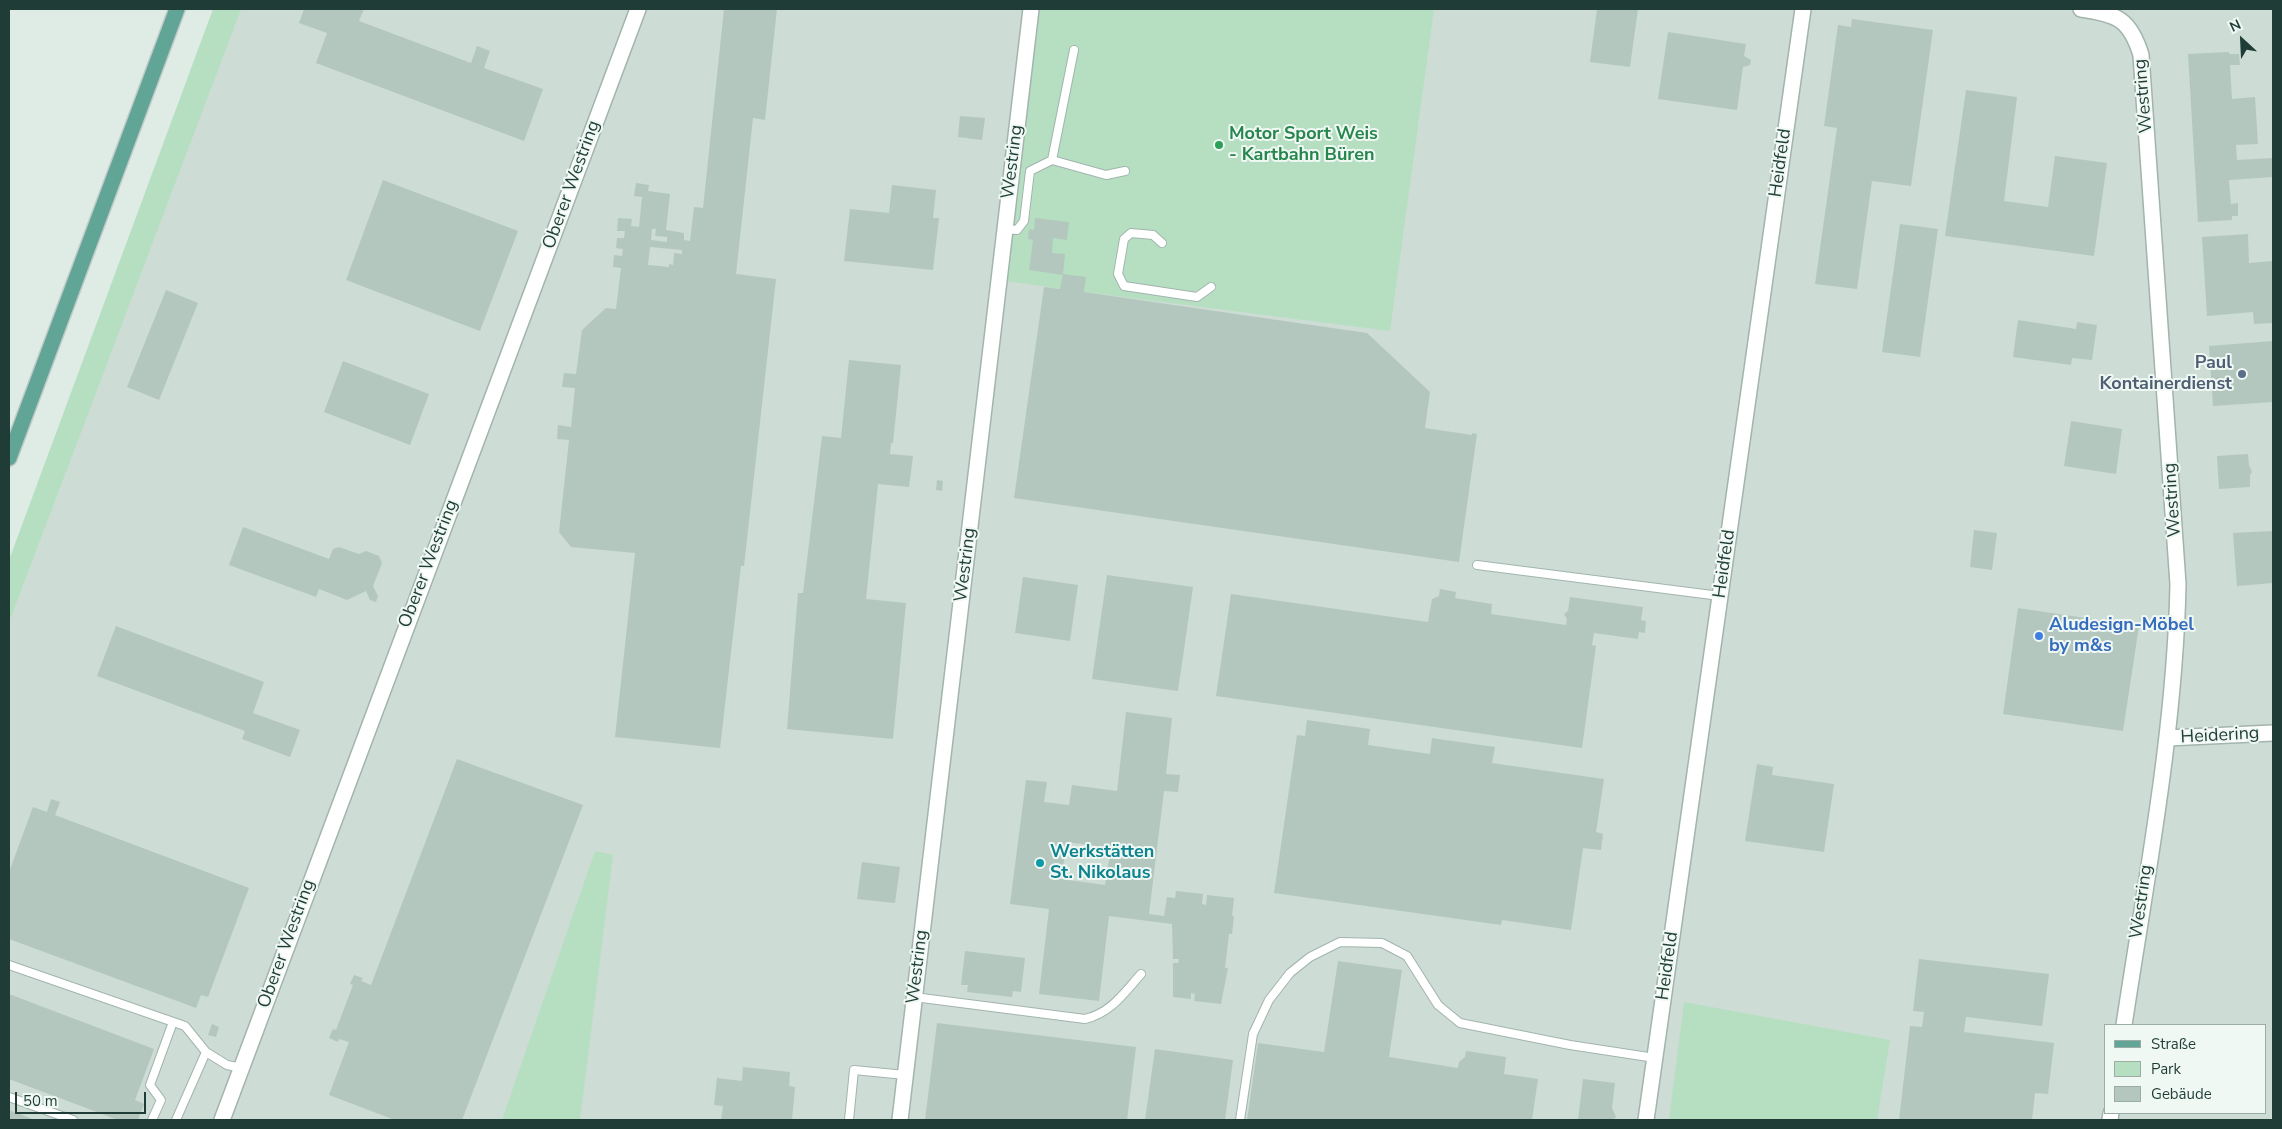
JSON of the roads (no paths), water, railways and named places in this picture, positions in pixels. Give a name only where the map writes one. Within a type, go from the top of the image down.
[{"type":"main road","points":[[9,458],[177,9]]},
{"type":"street","name":"Oberer Westring","points":[[222,1120],[638,9]]},
{"type":"street","name":"Westring","points":[[900,1120],[1031,9]]},
{"type":"street","name":"Heidfeld","points":[[1646,1120],[1803,9]]},
{"type":"street","name":"Westring","points":[[2081,9],[2112,15],[2129,26],[2136,38],[2141,55],[2178,584],[2177,645],[2166,738],[2124,1024]]},
{"type":"street","name":"Heidering","points":[[2166,738],[2273,733]]},
{"type":"lane","points":[[1052,160],[1074,50]]},
{"type":"lane","points":[[1006,229],[1017,230],[1024,221],[1030,170],[1052,160],[1106,175],[1125,171]]},
{"type":"lane","points":[[1162,244],[1153,235],[1130,233],[1124,239],[1118,274],[1124,286],[1197,297],[1211,287]]},
{"type":"lane","points":[[1477,565],[1720,596]]},
{"type":"lane","points":[[1240,1120],[1253,1034],[1269,1000],[1290,974],[1310,957],[1340,942],[1382,943],[1407,956],[1438,1005],[1460,1023],[1570,1045],[1655,1058]]},
{"type":"lane","points":[[9,965],[184,1026],[206,1052],[227,1064],[242,1068]]},
{"type":"lane","points":[[914,997],[1085,1019],[1104,1012],[1113,1006],[1140,974]]},
{"type":"lane","points":[[152,1120],[161,1100],[150,1085],[173,1022]]},
{"type":"lane","points":[[176,1120],[206,1052]]},
{"type":"lane","points":[[849,1120],[854,1070],[905,1075]]},
{"type":"lane","points":[[9,1097],[74,1120]]},
{"type":"place","name":"Motor Sport Weis - Kartbahn Büren","points":[[1219,145]]},
{"type":"place","name":"Paul Kontainerdienst","points":[[2242,374]]},
{"type":"place","name":"Aludesign-Möbel by m&s","points":[[2039,636]]},
{"type":"place","name":"Werkstätten St. Nikolaus","points":[[1040,863]]}]
